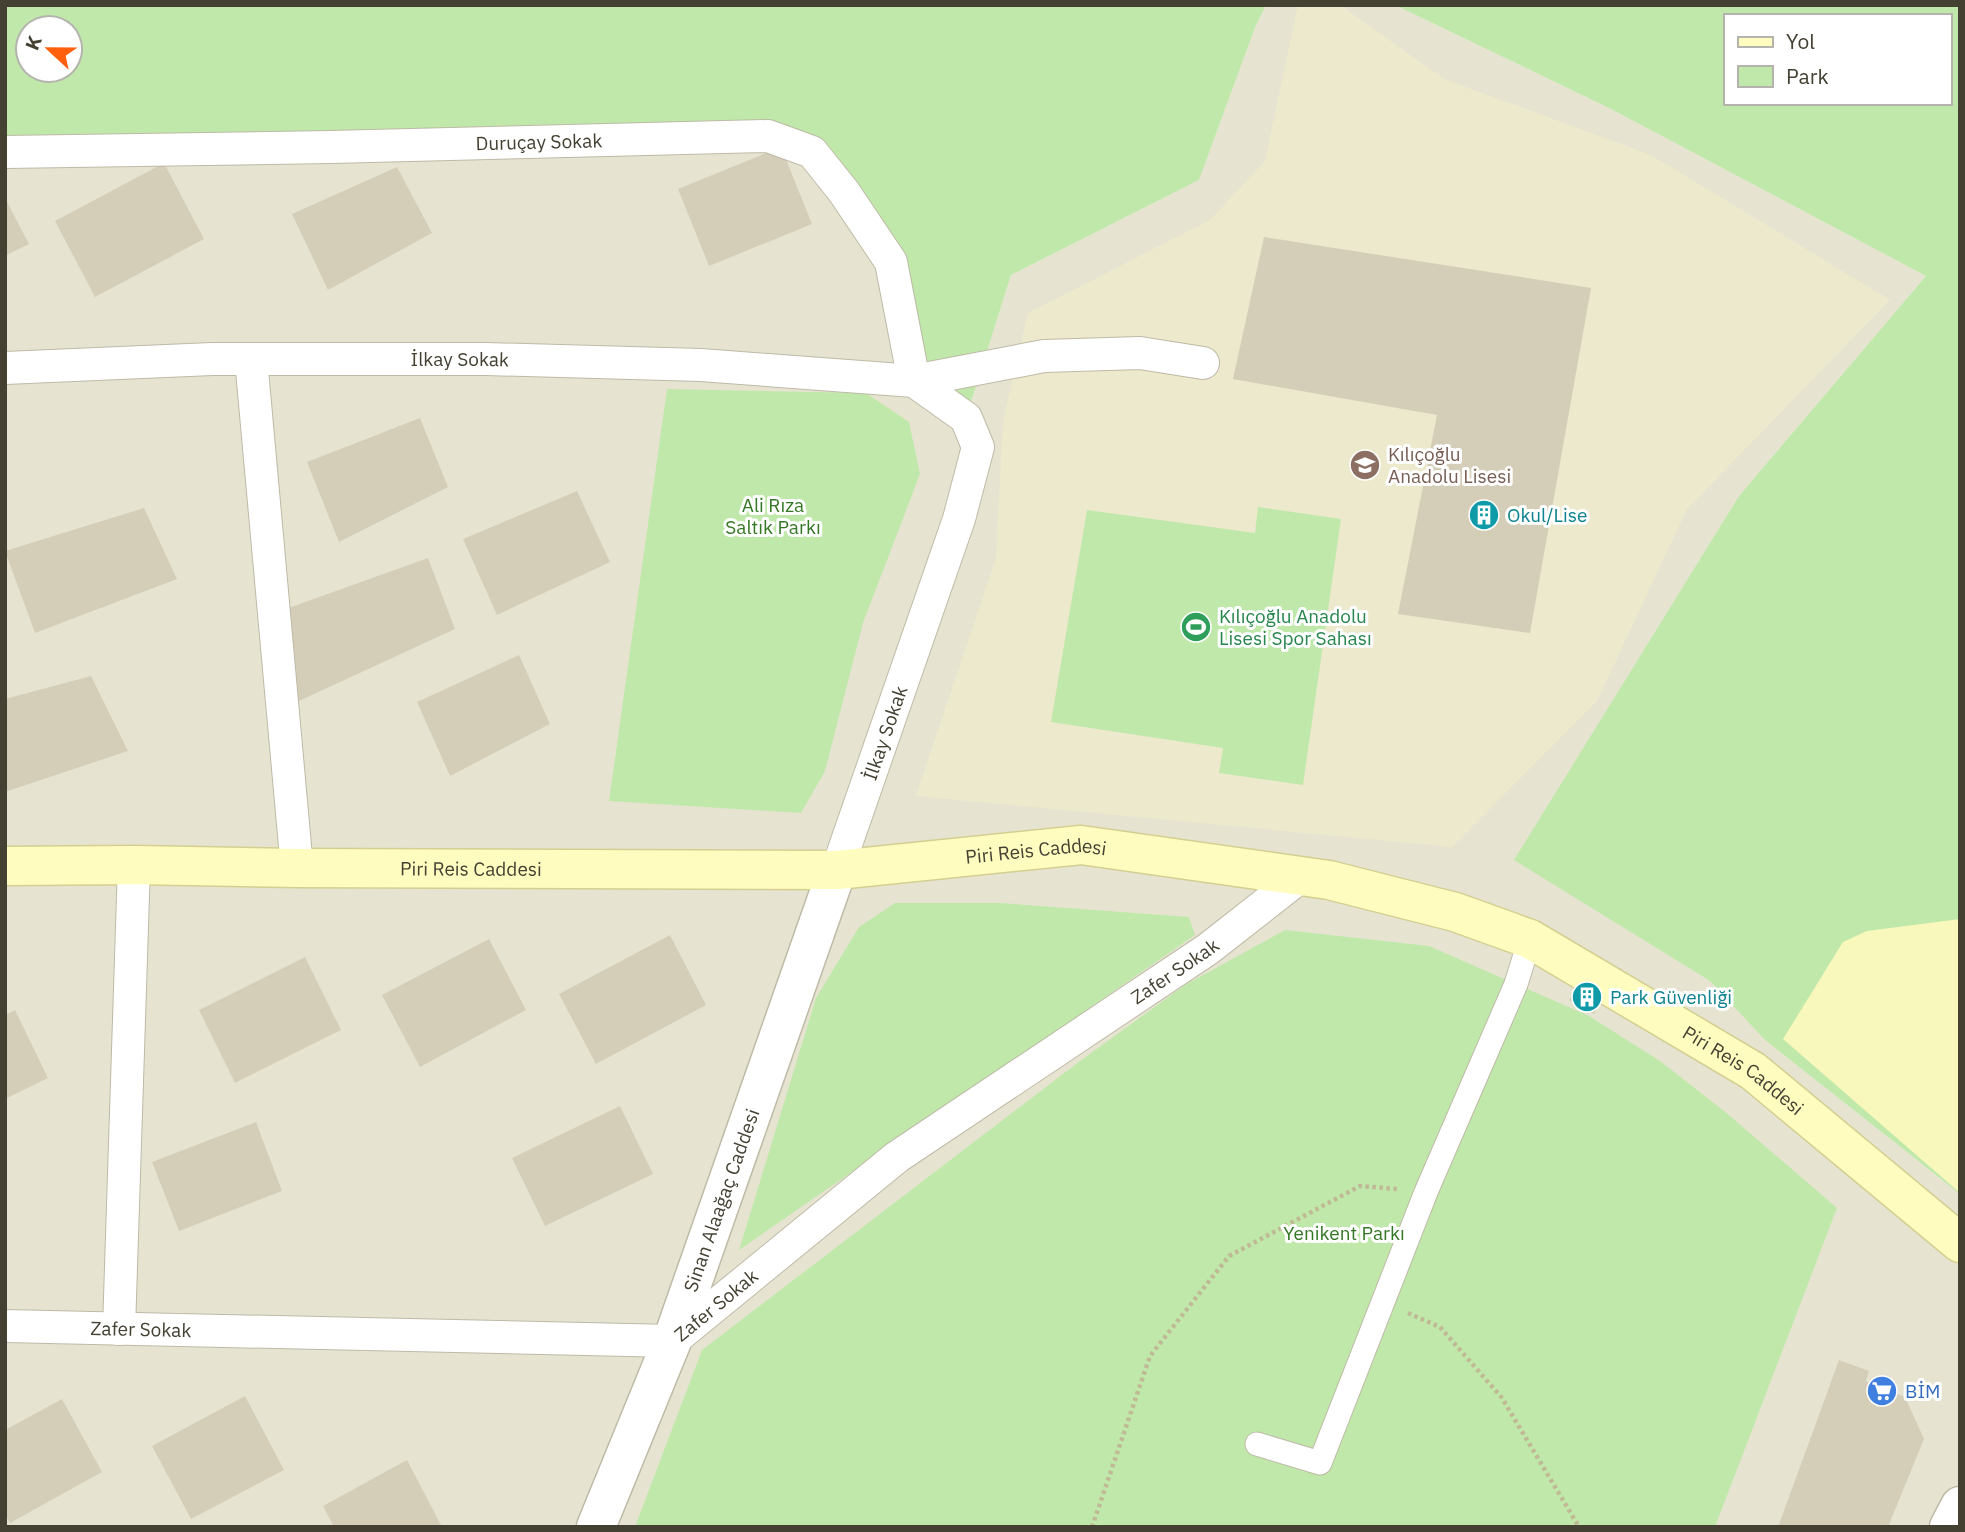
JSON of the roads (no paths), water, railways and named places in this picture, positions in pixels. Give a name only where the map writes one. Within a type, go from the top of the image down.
[{"type":"main road","name":"Piri Reis Caddesi","points":[[5,866],[837,870],[1081,845],[1329,880],[1455,912],[1530,939],[1753,1070],[1960,1243]]},
{"type":"street","name":"Duruçay Sokak","points":[[5,152],[318,148],[768,136],[812,152],[844,192],[891,262],[914,381]]},
{"type":"street","name":"İlkay Sokak","points":[[5,368],[251,359],[486,359],[701,365],[914,381],[1044,356],[1140,354],[1203,363]]},
{"type":"street","points":[[251,359],[297,868]]},
{"type":"street","name":"İlkay Sokak","points":[[837,870],[959,519],[978,447],[966,418],[914,381]]},
{"type":"street","points":[[119,1329],[134,865]]},
{"type":"street","name":"Sinan Alaağaç Caddesi","points":[[596,1527],[672,1341],[837,870]]},
{"type":"street","name":"Zafer Sokak","points":[[5,1326],[672,1341],[897,1157],[1208,949],[1300,877]]},
{"type":"street","points":[[1258,1444],[1320,1463],[1426,1192],[1516,984],[1530,939]]},
{"type":"street","points":[[1949,1527],[1960,1506]]},
{"type":"place","name":"Kılıçoğlu Anadolu Lisesi","points":[[1365,465]]},
{"type":"place","name":"Okul/Lise","points":[[1484,515]]},
{"type":"place","name":"Kılıçoğlu Anadolu Lisesi Spor Sahası","points":[[1196,627]]},
{"type":"place","name":"Park Güvenliği","points":[[1587,997]]},
{"type":"place","name":"BİM","points":[[1882,1391]]},
{"type":"park label","name":"Ali Rıza Saltık Parkı","points":[[773,516]]},
{"type":"park label","name":"Yenikent Parkı","points":[[1344,1233]]}]
